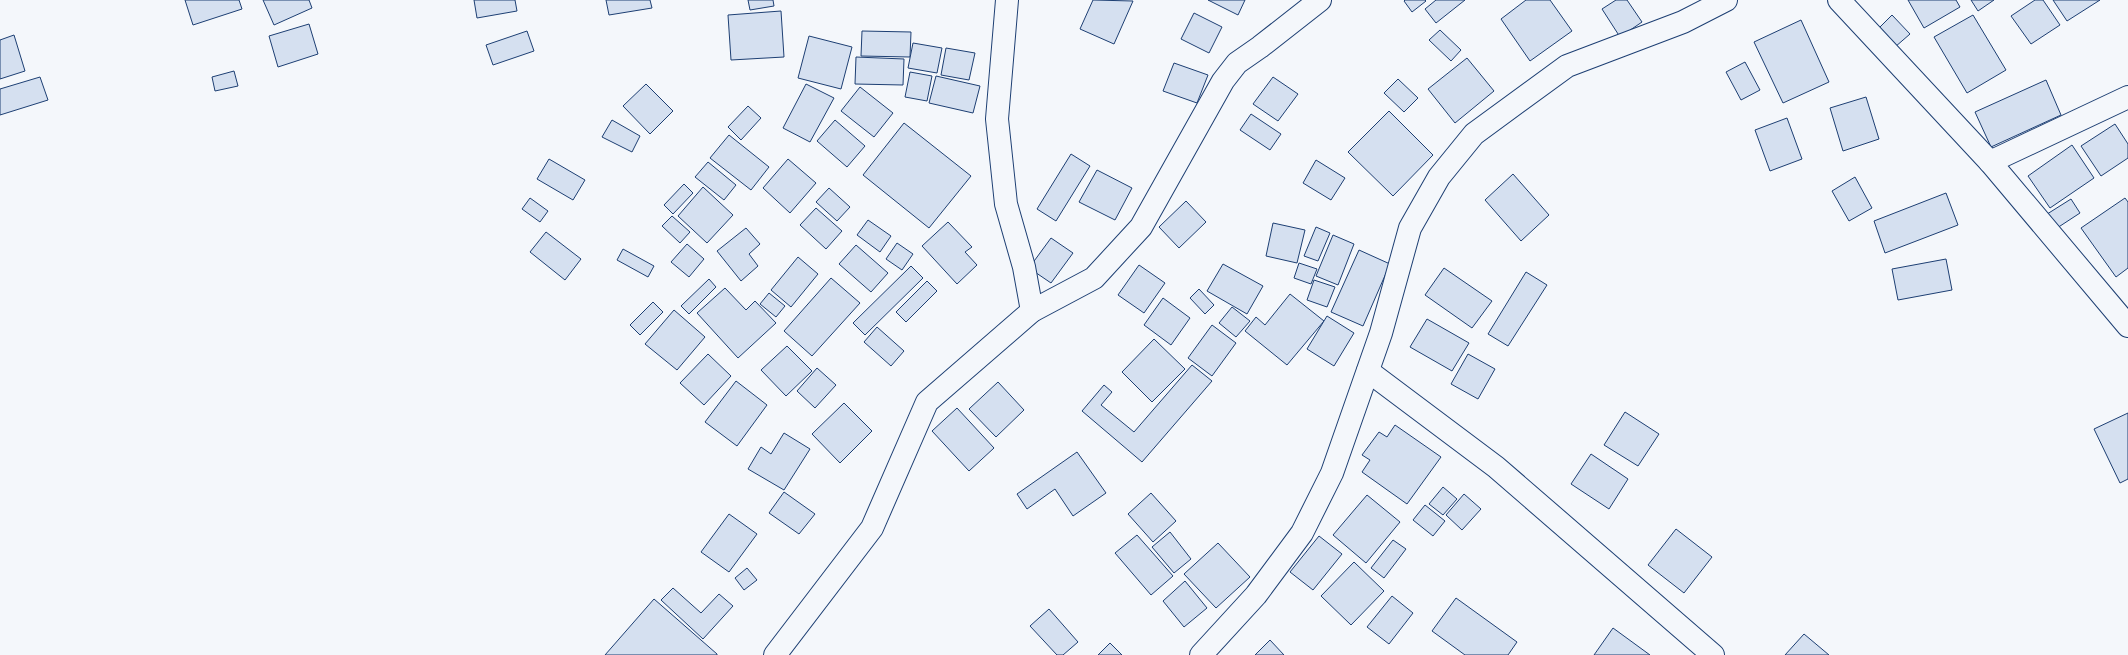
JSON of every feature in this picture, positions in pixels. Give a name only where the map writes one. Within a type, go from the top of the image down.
[{"type":"street","points":[[1007,0],[997,119],[1006,204],[1024,267],[1032,310]]},
{"type":"street","points":[[775,655],[872,528],[927,402],[1032,310],[1094,278],[1141,227],[1223,81],[1237,63],[1266,43],[1320,0]]},
{"type":"street","points":[[1201,655],[1256,595],[1302,533],[1332,473],[1381,333],[1410,228],[1438,177],[1474,134],[1567,66],[1683,22],[1726,0]]},
{"type":"street","points":[[1839,0],[1990,162],[2128,326]]},
{"type":"street","points":[[1990,162],[2128,97]]},
{"type":"street","points":[[1368,371],[1496,467],[1713,655]]},
{"type":"building","points":[[185,0],[239,0],[242,9],[193,25]]},
{"type":"building","points":[[263,0],[309,0],[312,8],[274,25]]},
{"type":"building","points":[[474,0],[515,0],[517,11],[477,18]]},
{"type":"building","points":[[606,0],[650,0],[652,8],[609,15]]},
{"type":"building","points":[[748,0],[773,0],[774,6],[750,10]]},
{"type":"building","points":[[1093,0],[1133,1],[1114,44],[1080,29]]},
{"type":"building","points":[[1208,0],[1245,0],[1238,15]]},
{"type":"building","points":[[1436,0],[1465,0],[1436,23],[1425,9]]},
{"type":"building","points":[[1526,0],[1550,0],[1572,31],[1530,61],[1501,19]]},
{"type":"building","points":[[1616,0],[1627,0],[1642,22],[1620,37],[1602,9]]},
{"type":"building","points":[[1908,0],[1956,0],[1960,7],[1924,28]]},
{"type":"building","points":[[1971,0],[1994,0],[1978,11]]},
{"type":"building","points":[[2035,0],[2043,0],[2060,25],[2031,44],[2011,16]]},
{"type":"building","points":[[2053,0],[2100,0],[2067,21]]},
{"type":"building","points":[[1404,1],[1426,1],[1412,12]]},
{"type":"building","points":[[781,11],[784,57],[731,60],[728,15]]},
{"type":"building","points":[[1194,13],[1222,27],[1209,53],[1181,39]]},
{"type":"building","points":[[1892,15],[1910,34],[1895,47],[1878,29]]},
{"type":"building","points":[[1973,15],[2006,70],[1967,93],[1934,37]]},
{"type":"building","points":[[1801,20],[1829,82],[1783,103],[1754,42]]},
{"type":"building","points":[[309,24],[318,54],[278,67],[269,36]]},
{"type":"building","points":[[1440,30],[1461,50],[1451,61],[1429,40]]},
{"type":"building","points":[[527,31],[534,51],[493,65],[486,45]]},
{"type":"building","points":[[862,31],[911,32],[910,57],[861,56]]},
{"type":"building","points":[[14,35],[25,71],[0,79],[0,40]]},
{"type":"building","points":[[809,36],[852,47],[841,89],[798,78]]},
{"type":"building","points":[[913,43],[942,48],[937,73],[908,68]]},
{"type":"building","points":[[946,48],[975,53],[969,80],[941,75]]},
{"type":"building","points":[[856,57],[904,59],[903,85],[855,84]]},
{"type":"building","points":[[1467,58],[1494,91],[1455,123],[1428,89]]},
{"type":"building","points":[[1745,62],[1760,90],[1741,100],[1726,72]]},
{"type":"building","points":[[1174,63],[1208,75],[1197,103],[1163,91]]},
{"type":"building","points":[[234,71],[238,86],[215,91],[212,77]]},
{"type":"building","points":[[910,72],[932,76],[927,101],[905,97]]},
{"type":"building","points":[[936,76],[980,86],[973,113],[929,103]]},
{"type":"building","points":[[40,77],[48,100],[0,115],[0,89]]},
{"type":"building","points":[[1273,77],[1298,94],[1278,121],[1253,104]]},
{"type":"building","points":[[1398,79],[1418,98],[1404,112],[1384,93]]},
{"type":"building","points":[[2046,80],[2061,115],[1991,147],[1975,112]]},
{"type":"building","points":[[646,84],[673,111],[650,134],[623,106]]},
{"type":"building","points":[[806,84],[834,98],[810,142],[783,128]]},
{"type":"building","points":[[860,87],[893,113],[874,137],[841,111]]},
{"type":"building","points":[[1866,97],[1879,139],[1843,151],[1830,108]]},
{"type":"building","points":[[748,106],[761,118],[741,140],[728,127]]},
{"type":"building","points":[[1389,111],[1433,155],[1393,196],[1348,152]]},
{"type":"building","points":[[1251,114],[1281,134],[1270,150],[1240,130]]},
{"type":"building","points":[[1787,118],[1802,159],[1770,171],[1755,130]]},
{"type":"building","points":[[612,120],[640,136],[632,152],[602,137]]},
{"type":"building","points":[[835,120],[865,146],[847,167],[817,141]]},
{"type":"building","points":[[904,123],[971,176],[929,228],[863,175]]},
{"type":"building","points":[[2115,124],[2128,144],[2128,158],[2101,176],[2081,146]]},
{"type":"building","points":[[729,135],[769,167],[751,190],[710,158]]},
{"type":"building","points":[[2072,145],[2094,178],[2050,208],[2028,176]]},
{"type":"building","points":[[1071,154],[1090,166],[1056,221],[1037,209]]},
{"type":"building","points":[[549,159],[585,180],[573,200],[537,179]]},
{"type":"building","points":[[788,159],[816,183],[790,213],[763,188]]},
{"type":"building","points":[[1316,160],[1345,178],[1331,200],[1303,183]]},
{"type":"building","points":[[708,162],[736,185],[724,200],[695,177]]},
{"type":"building","points":[[1097,170],[1132,188],[1115,220],[1079,202]]},
{"type":"building","points":[[1513,174],[1549,215],[1521,241],[1485,200]]},
{"type":"building","points":[[1855,177],[1872,208],[1849,221],[1832,191]]},
{"type":"building","points":[[684,184],[693,193],[673,214],[664,205]]},
{"type":"building","points":[[703,187],[733,215],[707,243],[678,216]]},
{"type":"building","points":[[829,188],[850,207],[837,221],[816,202]]},
{"type":"building","points":[[1946,193],[1958,225],[1885,253],[1874,221]]},
{"type":"building","points":[[530,198],[548,211],[540,222],[522,209]]},
{"type":"building","points":[[2125,198],[2128,202],[2128,268],[2116,277],[2081,228]]},
{"type":"building","points":[[2071,199],[2080,213],[2054,230],[2044,216]]},
{"type":"building","points":[[1186,201],[1206,222],[1179,248],[1159,227]]},
{"type":"building","points":[[816,208],[842,231],[826,249],[800,225]]},
{"type":"building","points":[[672,216],[690,232],[680,243],[662,226]]},
{"type":"building","points":[[868,220],[891,236],[880,252],[857,235]]},
{"type":"building","points":[[948,222],[972,247],[965,252],[977,265],[957,284],[922,246]]},
{"type":"building","points":[[1273,223],[1305,230],[1297,263],[1266,256]]},
{"type":"building","points":[[1316,227],[1330,233],[1318,261],[1304,256]]},
{"type":"building","points":[[746,228],[760,244],[749,254],[758,266],[741,281],[717,251]]},
{"type":"building","points":[[546,232],[581,259],[565,280],[530,252]]},
{"type":"building","points":[[1333,235],[1354,244],[1338,285],[1316,276]]},
{"type":"building","points":[[1051,238],[1073,253],[1051,283],[1029,268]]},
{"type":"building","points":[[897,243],[913,254],[902,270],[886,259]]},
{"type":"building","points":[[687,244],[704,259],[689,277],[671,262]]},
{"type":"building","points":[[856,245],[888,273],[871,292],[839,264]]},
{"type":"building","points":[[623,249],[654,266],[648,277],[617,260]]},
{"type":"building","points":[[1359,250],[1390,264],[1363,326],[1331,312]]},
{"type":"building","points":[[798,257],[818,274],[791,307],[771,290]]},
{"type":"building","points":[[1946,259],[1952,290],[1898,300],[1892,269]]},
{"type":"building","points":[[1299,263],[1317,269],[1311,284],[1294,278]]},
{"type":"building","points":[[1223,264],[1263,286],[1247,314],[1207,291]]},
{"type":"building","points":[[1139,265],[1165,283],[1144,313],[1118,295]]},
{"type":"building","points":[[911,266],[923,278],[865,335],[853,323]]},
{"type":"building","points":[[1444,268],[1492,301],[1472,328],[1425,295]]},
{"type":"building","points":[[1526,272],[1547,285],[1508,346],[1488,334]]},
{"type":"building","points":[[831,278],[860,303],[812,356],[784,331]]},
{"type":"building","points":[[709,279],[716,287],[689,314],[681,306]]},
{"type":"building","points":[[1314,280],[1335,287],[1327,307],[1307,300]]},
{"type":"building","points":[[927,281],[937,291],[906,322],[896,312]]},
{"type":"building","points":[[725,288],[746,310],[755,301],[776,323],[738,358],[697,313]]},
{"type":"building","points":[[1199,289],[1214,305],[1205,314],[1190,298]]},
{"type":"building","points":[[769,293],[785,306],[776,317],[760,304]]},
{"type":"building","points":[[1290,294],[1324,321],[1287,365],[1245,331],[1256,317],[1265,325]]},
{"type":"building","points":[[1163,298],[1190,318],[1171,345],[1144,325]]},
{"type":"building","points":[[653,302],[663,312],[640,335],[630,325]]},
{"type":"building","points":[[1232,307],[1250,321],[1236,337],[1219,323]]},
{"type":"building","points":[[674,310],[705,337],[677,370],[645,344]]},
{"type":"building","points":[[1327,316],[1354,333],[1334,366],[1307,349]]},
{"type":"building","points":[[1427,319],[1469,343],[1452,371],[1410,347]]},
{"type":"building","points":[[1212,325],[1236,343],[1212,376],[1188,358]]},
{"type":"building","points":[[877,327],[904,351],[891,366],[864,342]]},
{"type":"building","points":[[1154,339],[1185,369],[1152,402],[1122,372]]},
{"type":"building","points":[[787,346],[812,371],[786,396],[761,370]]},
{"type":"building","points":[[708,354],[731,376],[704,405],[680,383]]},
{"type":"building","points":[[1468,354],[1495,369],[1478,399],[1451,384]]},
{"type":"building","points":[[1192,365],[1212,381],[1142,462],[1082,411],[1104,385],[1112,392],[1101,405],[1134,432]]},
{"type":"building","points":[[817,368],[836,385],[815,408],[797,391]]},
{"type":"building","points":[[736,381],[767,405],[737,446],[705,422]]},
{"type":"building","points":[[998,382],[1024,410],[996,437],[969,409]]},
{"type":"building","points":[[844,403],[872,431],[840,463],[812,434]]},
{"type":"building","points":[[957,408],[994,448],[969,471],[932,431]]},
{"type":"building","points":[[1625,412],[1659,434],[1638,466],[1604,445]]},
{"type":"building","points":[[2128,413],[2128,479],[2120,483],[2094,429]]},
{"type":"building","points":[[1395,425],[1441,457],[1407,504],[1362,472],[1370,460],[1362,455],[1379,432],[1387,437]]},
{"type":"building","points":[[784,433],[810,449],[784,490],[748,469],[761,447],[771,454]]},
{"type":"building","points":[[1077,452],[1106,493],[1073,516],[1055,489],[1027,509],[1017,494]]},
{"type":"building","points":[[1591,454],[1628,479],[1609,509],[1571,484]]},
{"type":"building","points":[[1443,487],[1457,499],[1443,515],[1429,504]]},
{"type":"building","points":[[784,492],[815,514],[799,534],[769,513]]},
{"type":"building","points":[[1151,493],[1176,521],[1153,542],[1128,514]]},
{"type":"building","points":[[1464,494],[1481,509],[1462,530],[1446,515]]},
{"type":"building","points":[[1367,495],[1400,522],[1366,563],[1333,535]]},
{"type":"building","points":[[1425,505],[1445,521],[1433,536],[1413,520]]},
{"type":"building","points":[[729,514],[757,534],[729,572],[701,552]]},
{"type":"building","points":[[1676,529],[1712,557],[1684,593],[1648,565]]},
{"type":"building","points":[[1170,532],[1191,559],[1174,573],[1152,547]]},
{"type":"building","points":[[1137,535],[1173,576],[1151,595],[1115,553]]},
{"type":"building","points":[[1319,536],[1342,554],[1313,590],[1290,572]]},
{"type":"building","points":[[1393,540],[1406,549],[1384,578],[1371,568]]},
{"type":"building","points":[[1218,543],[1250,577],[1216,608],[1184,574]]},
{"type":"building","points":[[1354,562],[1384,591],[1351,625],[1321,596]]},
{"type":"building","points":[[747,568],[757,580],[744,590],[735,578]]},
{"type":"building","points":[[1185,581],[1207,608],[1184,627],[1163,601]]},
{"type":"building","points":[[673,588],[701,613],[719,594],[733,606],[703,639],[661,600]]},
{"type":"building","points":[[1392,596],[1413,613],[1389,644],[1367,627]]},
{"type":"building","points":[[1456,598],[1517,642],[1508,655],[1465,655],[1432,631]]},
{"type":"building","points":[[654,599],[717,654],[717,655],[605,655]]},
{"type":"building","points":[[1049,609],[1078,642],[1063,655],[1057,655],[1030,626]]},
{"type":"building","points":[[1613,628],[1650,655],[1594,655]]},
{"type":"building","points":[[1804,634],[1829,655],[1785,655]]},
{"type":"building","points":[[1270,640],[1284,655],[1255,655]]},
{"type":"building","points":[[1110,643],[1122,655],[1098,655]]}]
